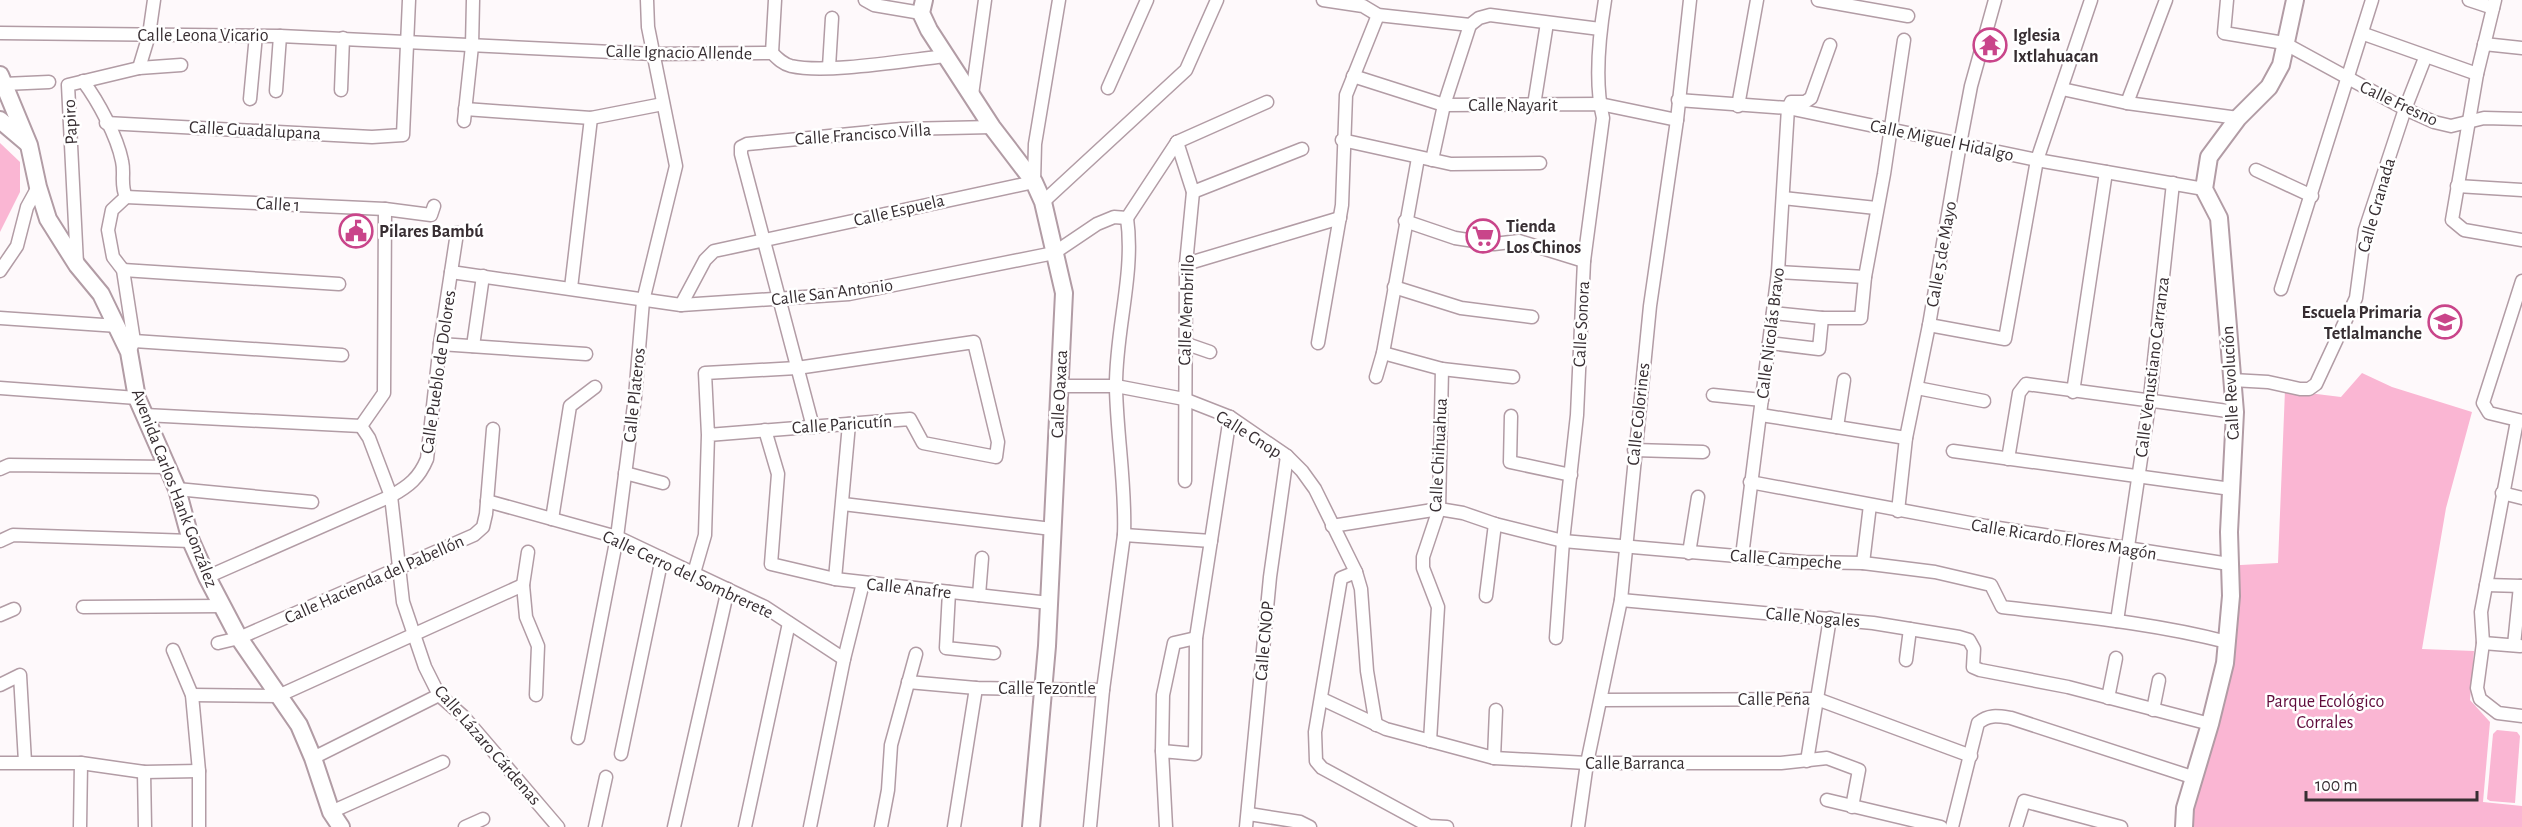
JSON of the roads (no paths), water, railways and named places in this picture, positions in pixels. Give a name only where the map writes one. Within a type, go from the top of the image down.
[{"type":"street","points":[[139,68],[149,35],[154,0]]},
{"type":"street","points":[[406,42],[409,0]]},
{"type":"street","points":[[473,0],[472,46],[465,115],[591,118],[663,104]]},
{"type":"street","name":"Calle Plateros","points":[[578,738],[617,537],[643,301],[676,166],[648,27],[647,0]]},
{"type":"street","points":[[772,53],[775,0]]},
{"type":"street","points":[[865,0],[874,5],[922,6]]},
{"type":"street","points":[[972,95],[985,0]]},
{"type":"street","points":[[1034,182],[1035,144],[1059,0]]},
{"type":"street","points":[[1108,88],[1147,0]]},
{"type":"street","points":[[1043,202],[1186,70],[1217,0]]},
{"type":"street","points":[[1323,0],[1363,6],[1378,15],[1470,25]]},
{"type":"street","name":"Calle Sonora","points":[[1556,638],[1563,541],[1577,415],[1584,261],[1603,118],[1600,104],[1600,29],[1605,0]]},
{"type":"street","name":"Calle Colorines","points":[[1578,827],[1587,763],[1602,700],[1621,600],[1650,306],[1677,120],[1690,0]]},
{"type":"street","points":[[1738,106],[1757,0]]},
{"type":"street","points":[[1818,0],[1908,16]]},
{"type":"street","name":"Calle 5 de Mayo","points":[[1898,511],[1906,438],[1929,325],[1971,86],[1995,0]]},
{"type":"street","points":[[1929,325],[2005,339],[2037,160],[2091,0]]},
{"type":"street","points":[[2127,103],[2166,0]]},
{"type":"street","name":"Calle Fresno","points":[[2227,0],[2224,33],[2284,43],[2404,109],[2434,122],[2451,126],[2484,118],[2522,119]]},
{"type":"street","points":[[2204,189],[2208,157],[2238,118],[2269,87],[2281,65],[2295,0]]},
{"type":"street","points":[[2281,289],[2364,34],[2372,0]]},
{"type":"street","points":[[2469,0],[2494,4],[2477,74],[2452,220],[2464,230],[2522,240]]},
{"type":"street","name":"Calle Oaxaca","points":[[922,6],[929,30],[992,127],[1034,182],[1043,202],[1064,293],[1049,603],[1031,827]]},
{"type":"street","points":[[1317,343],[1340,218],[1342,140],[1346,95],[1378,15]]},
{"type":"street","points":[[1432,160],[1444,105],[1470,25],[1479,18],[1490,15],[1600,29]]},
{"type":"street","points":[[829,67],[832,18]]},
{"type":"street","points":[[1534,105],[1547,23]]},
{"type":"street","name":"Calle Leona Vicario","points":[[0,33],[256,35],[406,42]]},
{"type":"street","points":[[2364,34],[2425,58],[2477,74]]},
{"type":"street","points":[[249,99],[256,35]]},
{"type":"street","points":[[276,91],[280,36]]},
{"type":"street","points":[[341,90],[343,38]]},
{"type":"street","points":[[1773,313],[1822,318],[1861,318],[1865,277],[1884,174],[1904,39]]},
{"type":"street","name":"Calle Ignacio Allende","points":[[406,42],[654,54],[772,53],[779,61],[792,66],[829,67],[946,56]]},
{"type":"street","name":"Calle Guadalupana","points":[[106,123],[372,137],[403,135],[406,42]]},
{"type":"street","points":[[2484,44],[2522,48]]},
{"type":"street","points":[[1788,108],[1791,102],[1805,102],[1811,98],[1830,45]]},
{"type":"street","name":"Calle Granada","points":[[2232,380],[2268,382],[2300,389],[2309,389],[2316,384],[2356,298],[2365,230],[2404,109],[2425,58]]},
{"type":"street","name":"Papiro","points":[[77,265],[68,85],[139,68],[181,65]]},
{"type":"street","name":"Calle Nayarit","points":[[1353,76],[1444,105],[1600,104],[1677,120]]},
{"type":"street","points":[[2,79],[49,82]]},
{"type":"street","name":"Avenida Carlos Hank González","points":[[2,79],[29,145],[48,219],[77,265],[101,294],[131,347],[137,398],[177,489],[191,541],[207,577],[239,638],[299,725],[314,758],[331,812],[341,827]]},
{"type":"street","points":[[84,81],[97,100],[122,162],[121,187],[126,197],[112,210],[108,230],[113,257],[123,270],[131,347],[342,356]]},
{"type":"street","points":[[2062,88],[2127,103],[2238,118]]},
{"type":"street","name":"Calle Miguel Hidalgo","points":[[1678,100],[1788,108],[2037,160],[2204,189]]},
{"type":"street","points":[[1054,253],[1097,224],[1114,218],[1127,218],[1177,142],[1267,102]]},
{"type":"street","name":"Calle Nicolás Bravo","points":[[1742,556],[1778,272],[1788,108]]},
{"type":"street","points":[[571,288],[591,118]]},
{"type":"street","points":[[0,120],[29,145]]},
{"type":"street","name":"Calle Francisco Villa","points":[[763,241],[741,154],[741,147],[747,144],[902,129],[992,127]]},
{"type":"street","points":[[1342,140],[1451,164],[1540,163]]},
{"type":"street","name":"Calle Membrillo","points":[[1177,142],[1193,192],[1186,264],[1185,481]]},
{"type":"street","points":[[1193,192],[1302,149]]},
{"type":"street","points":[[1376,377],[1383,353],[1418,158]]},
{"type":"street","points":[[2256,170],[2312,196]]},
{"type":"street","points":[[2073,392],[2106,172]]},
{"type":"street","name":"Calle Espuela","points":[[681,305],[705,260],[714,251],[1034,182]]},
{"type":"street","name":"Calle Venustiano Carranza","points":[[2117,621],[2150,398],[2173,183]]},
{"type":"street","points":[[2457,186],[2522,190]]},
{"type":"street","points":[[0,271],[17,246],[27,207],[38,187]]},
{"type":"street","name":"Calle Revolución","points":[[2184,827],[2185,808],[2211,724],[2225,663],[2231,596],[2229,564],[2235,412],[2219,218],[2204,189]]},
{"type":"street","name":"Calle 1","points":[[126,197],[385,210],[433,210]]},
{"type":"street","points":[[1783,198],[1876,208]]},
{"type":"street","points":[[145,415],[309,421],[361,426],[384,393],[385,210]]},
{"type":"street","name":"Calle Tezontle","points":[[908,682],[976,688],[1103,690],[1124,535],[1125,511],[1116,387],[1129,246],[1127,218]]},
{"type":"street","points":[[1186,264],[1340,218]]},
{"type":"street","points":[[1405,221],[1455,238],[1494,244],[1519,241],[1584,261]]},
{"type":"street","name":"Calle Pueblo de Dolores","points":[[207,577],[391,496],[409,486],[420,475],[427,459],[440,344],[457,233]]},
{"type":"street","points":[[763,241],[813,427]]},
{"type":"street","name":"Calle San Antonio","points":[[451,272],[681,305],[849,294],[1054,253]]},
{"type":"street","points":[[123,270],[339,284]]},
{"type":"street","points":[[1778,272],[1865,277]]},
{"type":"street","points":[[473,346],[483,276]]},
{"type":"street","points":[[2522,281],[2483,403],[2489,413],[2520,421],[2502,493],[2481,612],[2483,643],[2477,688],[2480,699],[2498,713],[2522,716]]},
{"type":"street","points":[[1394,287],[1461,308],[1532,317]]},
{"type":"street","points":[[0,318],[118,326]]},
{"type":"street","points":[[1769,343],[1819,349],[1822,318]]},
{"type":"street","name":"Calle Paricutín","points":[[708,435],[910,419],[923,442],[996,457],[998,442],[974,342],[797,369]]},
{"type":"street","points":[[1184,343],[1210,352]]},
{"type":"street","points":[[440,344],[585,354]]},
{"type":"street","points":[[1383,353],[1442,369],[1513,377]]},
{"type":"street","points":[[694,573],[705,536],[708,435],[705,373],[797,369]]},
{"type":"street","name":"Calle Chihuahua","points":[[1430,741],[1438,607],[1423,568],[1423,557],[1439,509],[1442,369]]},
{"type":"street","points":[[1837,427],[1844,380]]},
{"type":"street","points":[[2008,459],[2019,393],[2026,384],[2073,392],[2150,398],[2235,412]]},
{"type":"street","name":"Calle Cnop","points":[[1059,386],[1116,387],[1184,399],[1230,417],[1287,456],[1315,489],[1332,526]]},
{"type":"street","points":[[552,519],[570,406],[595,387]]},
{"type":"street","points":[[0,388],[137,398]]},
{"type":"street","points":[[1917,388],[1984,401]]},
{"type":"street","points":[[1713,395],[1762,400]]},
{"type":"street","points":[[1761,415],[1906,438]]},
{"type":"street","points":[[1511,416],[1510,462],[1571,475]]},
{"type":"street","points":[[1162,751],[1195,754],[1196,638],[1230,417]]},
{"type":"street","points":[[835,579],[849,424]]},
{"type":"street","name":"Calle Lázaro Cárdenas","points":[[361,426],[369,438],[391,496],[403,602],[414,636],[439,695],[464,717],[558,827]]},
{"type":"street","name":"Calle Hacienda del Pabellón","points":[[218,643],[239,638],[474,535],[483,527],[493,429]]},
{"type":"street","name":"Calle Anafre","points":[[765,430],[778,474],[771,564],[863,583],[1049,603]]},
{"type":"street","points":[[1634,450],[1703,452]]},
{"type":"street","points":[[1953,451],[2231,489]]},
{"type":"street","name":"Calle CNOP","points":[[1246,827],[1270,576],[1287,456]]},
{"type":"street","points":[[0,469],[9,465],[167,467]]},
{"type":"street","points":[[625,473],[663,483]]},
{"type":"street","name":"Calle Ricardo Flores Magón","points":[[1750,482],[1898,511],[2129,550],[2229,564]]},
{"type":"street","points":[[177,489],[312,502]]},
{"type":"street","points":[[2502,493],[2522,498]]},
{"type":"street","points":[[1689,553],[1698,497]]},
{"type":"street","name":"Calle Cerro del Sombrerete","points":[[487,501],[617,537],[765,607],[844,659]]},
{"type":"street","points":[[843,504],[1052,529]]},
{"type":"street","points":[[1863,563],[1870,505]]},
{"type":"street","name":"Calle Campeche","points":[[1332,526],[1439,509],[1463,513],[1495,524],[1563,541],[1689,553],[1863,563],[1935,572],[1991,585],[2002,607],[2195,633],[2227,642]]},
{"type":"street","points":[[1486,596],[1495,524]]},
{"type":"street","points":[[1332,526],[1356,572],[1361,589],[1366,671],[1376,724]]},
{"type":"street","points":[[0,541],[13,535],[191,541]]},
{"type":"street","points":[[1124,535],[1211,541]]},
{"type":"street","points":[[528,552],[523,585],[525,617],[538,646],[536,695]]},
{"type":"street","points":[[621,754],[662,558]]},
{"type":"street","points":[[979,595],[982,558]]},
{"type":"street","points":[[1356,572],[1341,578],[1314,749],[1316,761],[1322,768],[1429,826],[1447,827]]},
{"type":"street","points":[[810,827],[844,659],[863,583]]},
{"type":"street","points":[[192,695],[278,696],[523,585]]},
{"type":"street","points":[[2483,643],[2518,646],[2521,586],[2486,585]]},
{"type":"street","points":[[674,827],[728,589]]},
{"type":"street","points":[[949,592],[946,648],[994,653]]},
{"type":"street","name":"Calle Nogales","points":[[1621,600],[1830,618],[1969,640],[1974,649],[1973,667],[1980,670],[2068,687],[2108,698]]},
{"type":"street","points":[[84,607],[222,606]]},
{"type":"street","points":[[0,615],[14,609]]},
{"type":"street","points":[[1807,761],[1830,618]]},
{"type":"street","points":[[745,827],[789,623]]},
{"type":"street","points":[[1906,660],[1910,629]]},
{"type":"street","points":[[1167,827],[1162,751],[1163,695],[1174,643],[1196,638]]},
{"type":"street","points":[[173,650],[192,695],[199,771],[199,827]]},
{"type":"street","points":[[882,827],[888,790],[891,745],[916,654]]},
{"type":"street","points":[[2116,658],[2108,698],[2211,724]]},
{"type":"street","points":[[0,685],[20,675],[25,762]]},
{"type":"street","points":[[2153,710],[2159,680]]},
{"type":"street","points":[[954,827],[976,688]]},
{"type":"street","points":[[1090,827],[1103,690]]},
{"type":"street","points":[[314,758],[439,695]]},
{"type":"street","name":"Calle Barranca","points":[[1322,699],[1376,724],[1494,758],[1587,763],[1781,763],[1827,758],[1859,770],[1852,807]]},
{"type":"street","name":"Calle Peña","points":[[1602,700],[1817,699],[1971,756]]},
{"type":"street","points":[[1494,758],[1496,710]]},
{"type":"street","points":[[1952,827],[1978,723],[1984,718],[1993,716],[2011,718],[2195,778]]},
{"type":"street","points":[[331,812],[443,762]]},
{"type":"street","points":[[0,763],[81,763],[144,772],[199,771]]},
{"type":"street","points":[[80,827],[81,763]]},
{"type":"street","points":[[144,772],[145,827]]},
{"type":"street","points":[[595,827],[606,777]]},
{"type":"street","points":[[1827,800],[1941,827]]},
{"type":"street","points":[[2016,827],[2024,801],[2121,827]]},
{"type":"street","points":[[1249,814],[1300,822],[1310,827]]},
{"type":"street","points":[[465,827],[483,819]]},
{"type":"place","name":"Iglesia Ixtlahuacan","points":[[1990,45]]},
{"type":"place","name":"Pilares Bambú","points":[[356,231]]},
{"type":"place","name":"Tienda Los Chinos","points":[[1483,236]]},
{"type":"place","name":"Escuela Primaria Tetlalmanche","points":[[2445,322]]},
{"type":"park label","name":"Parque Ecológico Corrales","points":[[2325,711]]}]
